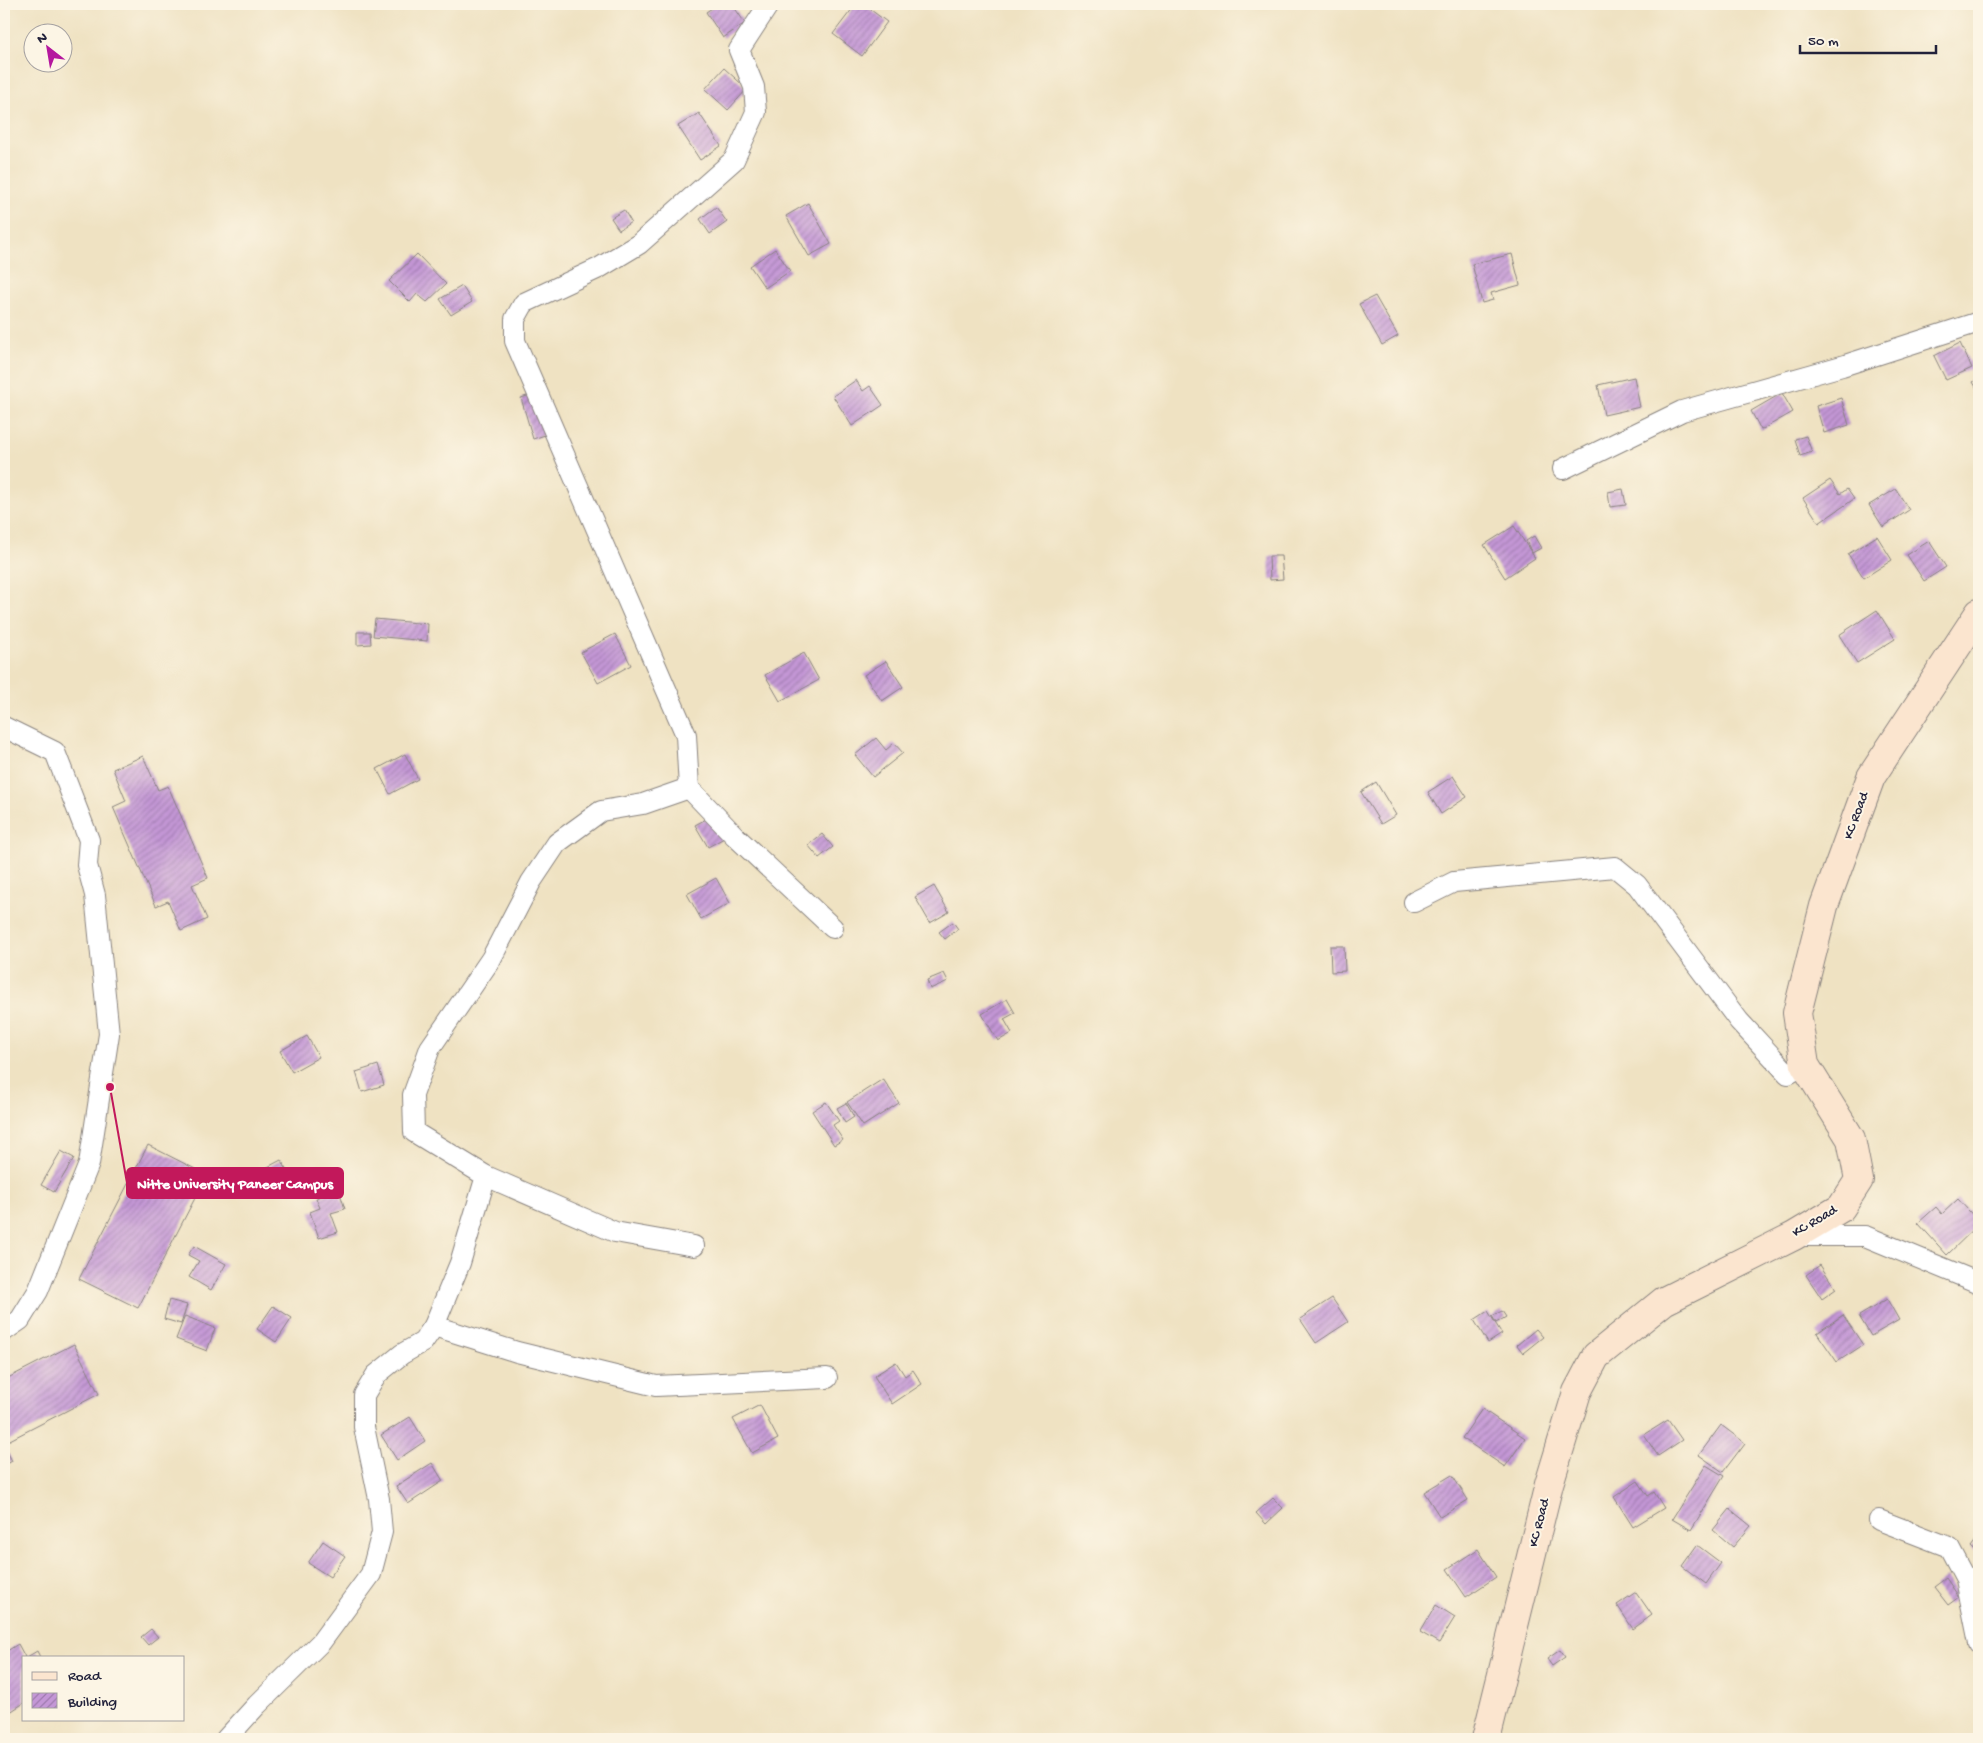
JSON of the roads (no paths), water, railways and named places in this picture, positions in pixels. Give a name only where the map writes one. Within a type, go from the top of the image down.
[{"type":"main road","name":"KC Road","points":[[1486,1739],[1549,1484],[1577,1392],[1596,1356],[1664,1301],[1794,1236],[1840,1208],[1859,1180],[1851,1139],[1805,1065],[1797,1013],[1824,906],[1871,777],[1979,613]]},
{"type":"street","points":[[769,4],[739,50],[754,87],[756,112],[734,160],[639,244],[599,268],[524,302],[515,319],[515,341],[686,735],[689,788],[735,836],[833,928]]},
{"type":"street","points":[[1563,469],[1682,411],[1842,366],[1979,322]]},
{"type":"street","points":[[4,727],[55,752],[89,840],[87,865],[95,895],[109,1034],[89,1164],[38,1291],[20,1320],[4,1331]]},
{"type":"street","points":[[689,788],[643,804],[601,811],[557,843],[531,882],[491,959],[430,1048],[414,1095],[414,1132],[486,1176],[616,1232],[694,1246]]},
{"type":"street","points":[[1414,902],[1454,882],[1615,867],[1637,885],[1739,1021],[1788,1074],[1805,1065]]},
{"type":"street","points":[[226,1739],[257,1705],[321,1642],[371,1574],[382,1532],[379,1498],[364,1427],[364,1395],[376,1375],[402,1354],[424,1342],[434,1326],[460,1263],[486,1176]]},
{"type":"street","points":[[1794,1236],[1865,1236],[1979,1283]]},
{"type":"street","points":[[434,1326],[517,1352],[656,1386],[827,1378]]},
{"type":"street","points":[[1879,1520],[1949,1547],[1966,1579],[1979,1643]]},
{"type":"place","name":"Nitte University Paneer Campus","points":[[110,1087]]}]
